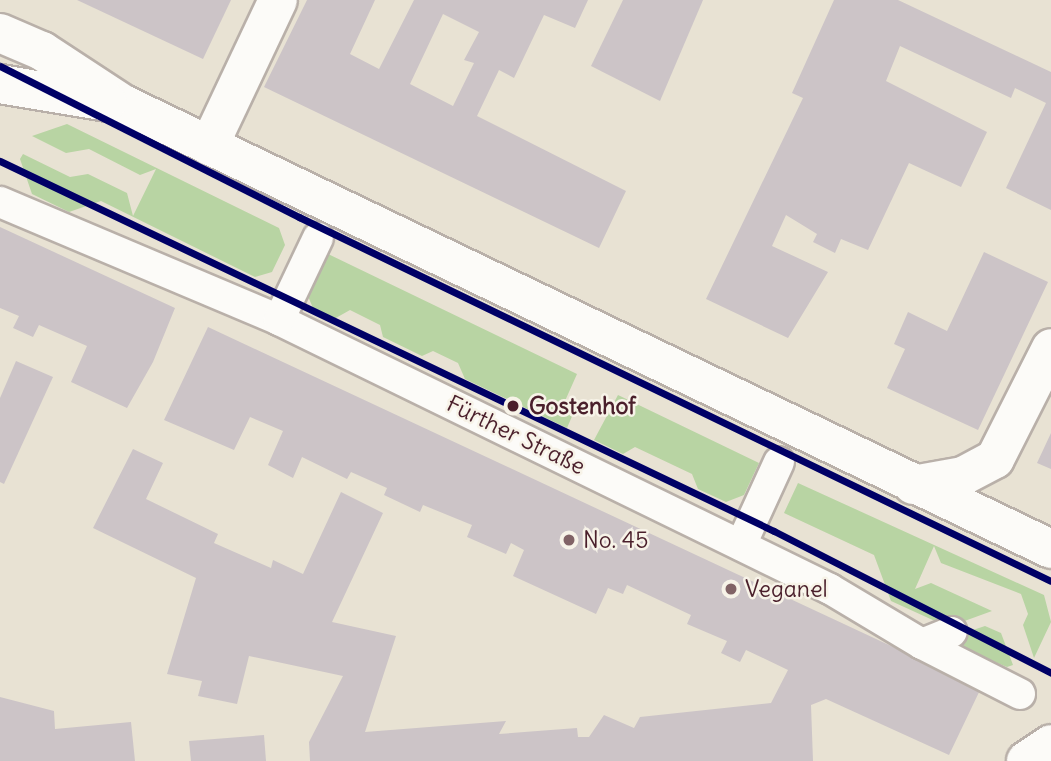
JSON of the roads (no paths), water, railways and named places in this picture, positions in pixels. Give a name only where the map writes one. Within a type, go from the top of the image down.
[{"type":"main road","points":[[209,146],[278,0]]},
{"type":"main road","points":[[0,33],[43,51],[123,104],[1046,551]]},
{"type":"main road","points":[[0,84],[123,104]]},
{"type":"main road","points":[[913,485],[963,476],[995,459],[1051,348]]},
{"type":"main road","points":[[1027,761],[1051,744]]},
{"type":"street","name":"Fürther Straße","points":[[0,202],[279,320],[830,589],[922,644],[1020,694]]},
{"type":"street","points":[[279,320],[318,238]]},
{"type":"street","points":[[741,545],[779,462]]},
{"type":"street","points":[[922,644],[952,632]]},
{"type":"place","name":"Gostenhof","points":[[513,406]]},
{"type":"place","name":"No. 45","points":[[569,540]]},
{"type":"place","name":"Veganel","points":[[731,589]]}]
